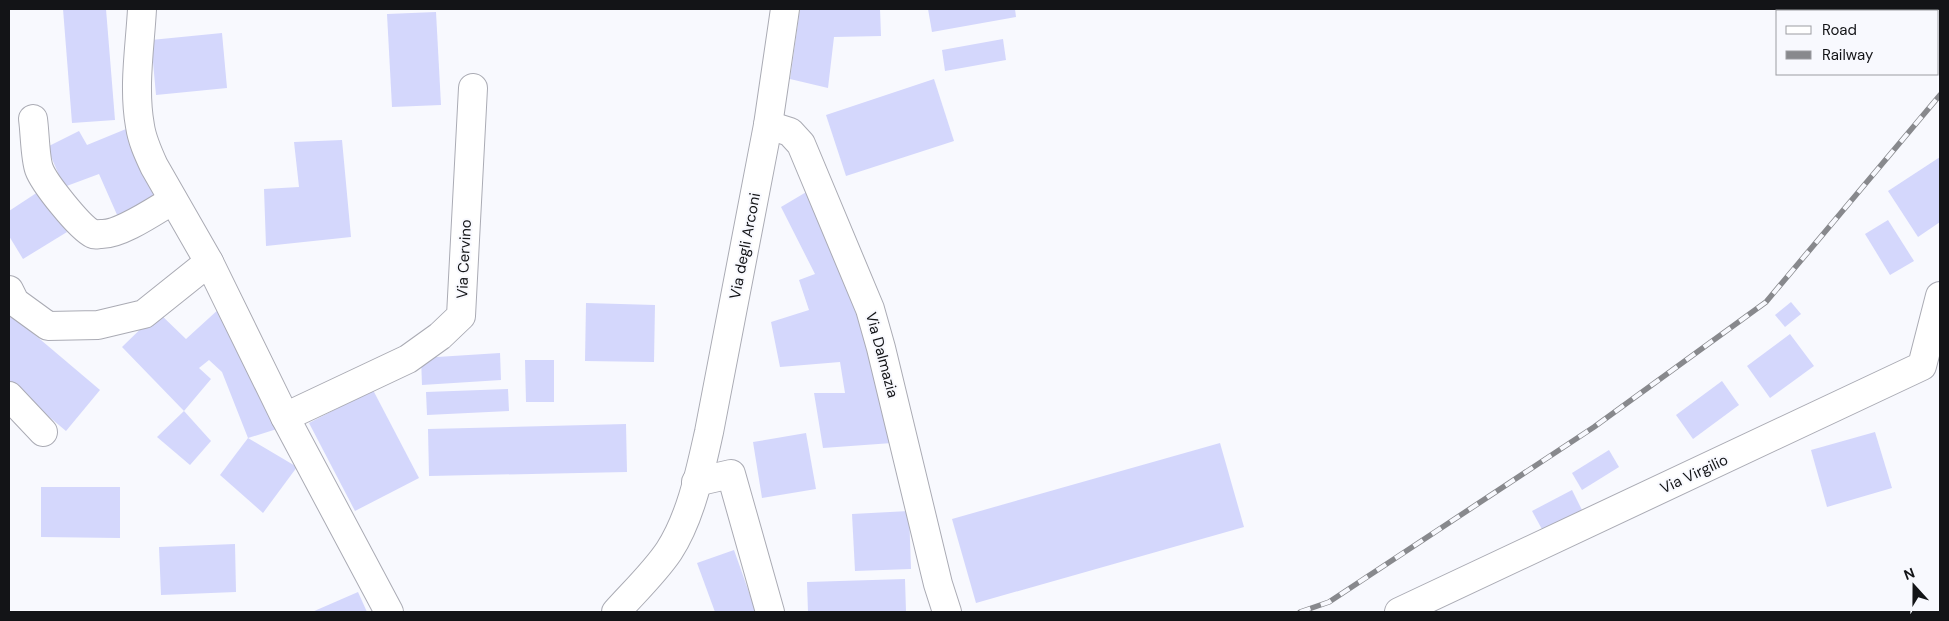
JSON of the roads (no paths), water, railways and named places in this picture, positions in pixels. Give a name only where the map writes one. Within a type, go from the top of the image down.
[{"type":"street","points":[[142,9],[137,102],[140,127],[150,158],[209,262],[285,417],[389,612]]},
{"type":"street","name":"Via degli Arconi","points":[[616,612],[668,553],[682,527],[696,482],[709,432],[768,125],[785,9]]},
{"type":"street","name":"Via Cervino","points":[[285,417],[408,359],[440,336],[461,316],[473,88]]},
{"type":"street","points":[[33,120],[39,169],[63,204],[78,222],[93,234],[103,235],[117,230],[143,218],[173,200]]},
{"type":"street","name":"Via Dalmazia","points":[[768,125],[790,132],[801,144],[870,308],[882,348],[938,584],[948,612]]},
{"type":"street","points":[[9,290],[15,302],[48,326],[98,325],[144,314],[209,262]]},
{"type":"street","name":"Via Virgilio","points":[[1400,612],[1922,366],[1940,296]]},
{"type":"street","points":[[9,396],[43,432]]},
{"type":"street","points":[[696,482],[731,474],[770,612]]},
{"type":"railway","points":[[1300,612],[1329,602],[1594,427],[1766,302],[1940,95]]}]
